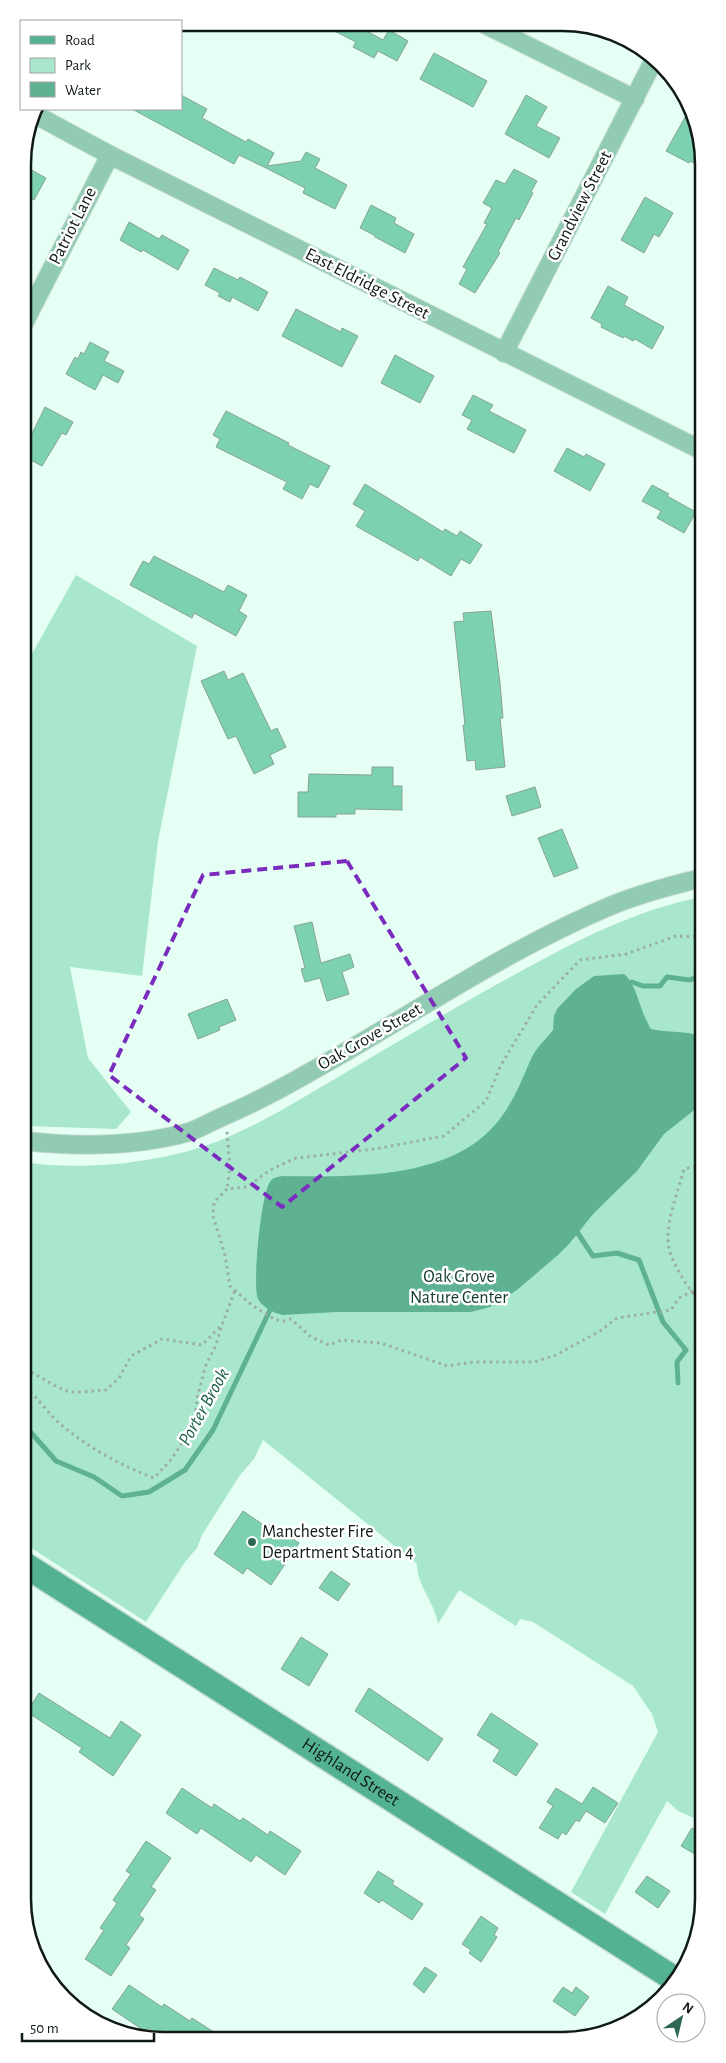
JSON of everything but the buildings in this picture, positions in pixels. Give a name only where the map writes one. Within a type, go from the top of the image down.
[{"type":"main road","name":"Highland Street","points":[[31,1569],[670,1976]]},
{"type":"street","points":[[498,31],[635,99]]},
{"type":"street","name":"Grandview Street","points":[[504,353],[651,66]]},
{"type":"street","name":"East Eldridge Street","points":[[40,117],[110,155],[695,447]]},
{"type":"street","name":"Patriot Lane","points":[[32,308],[110,155]]},
{"type":"street","name":"Oak Grove Street","points":[[31,1142],[62,1145],[130,1143],[190,1131],[224,1116],[322,1066],[500,961],[560,929],[616,904],[663,888],[695,880]]},
{"type":"path","points":[[227,1188],[247,1187],[270,1170],[296,1158],[375,1149],[444,1136],[486,1101],[501,1065],[537,1005],[580,960],[626,954],[676,936],[695,937]]},
{"type":"path","points":[[224,1116],[230,1167],[227,1188],[214,1202],[213,1216],[225,1254],[230,1286],[257,1309],[276,1320],[286,1321],[291,1319],[311,1337],[329,1345],[342,1340],[381,1343],[447,1366],[474,1362],[534,1362],[556,1355],[600,1331],[617,1318],[671,1310],[679,1298],[694,1290]]},
{"type":"path","points":[[694,1167],[684,1169],[673,1208],[669,1231],[669,1248],[694,1296]]},
{"type":"path","points":[[31,1392],[49,1413],[85,1444],[138,1473],[154,1478],[170,1461],[195,1424],[197,1398],[206,1366],[216,1345],[236,1290]]},
{"type":"path","points":[[31,1372],[67,1392],[106,1390],[119,1378],[131,1356],[162,1339],[202,1345],[222,1325]]},
{"type":"highlighted area","points":[[347,861],[466,1058],[282,1207],[109,1075],[203,875]]},
{"type":"green space","points":[[76,575],[197,646],[158,841],[142,976],[70,967],[88,1058],[131,1112],[116,1129],[31,1126],[32,654]]},
{"type":"green space","name":"Oak Grove Nature Center","points":[[695,898],[694,1818],[678,1811],[667,1801],[605,1914],[571,1892],[658,1732],[652,1714],[633,1686],[533,1622],[520,1619],[516,1626],[459,1590],[438,1624],[420,1580],[417,1564],[263,1440],[254,1459],[240,1475],[202,1535],[197,1548],[185,1562],[146,1622],[31,1548],[31,1163],[74,1166],[128,1163],[155,1159],[206,1146],[279,1112],[479,995],[569,946],[624,920]]},
{"type":"water","points":[[624,974],[632,984],[651,1029],[695,1035],[694,1110],[664,1134],[637,1171],[594,1213],[558,1255],[517,1290],[490,1307],[471,1312],[337,1312],[283,1315],[269,1310],[262,1305],[256,1291],[258,1240],[263,1203],[270,1182],[273,1179],[283,1176],[366,1175],[395,1172],[423,1166],[449,1157],[473,1144],[493,1127],[510,1104],[532,1057],[553,1030],[554,1016],[557,1009],[576,989],[594,976]]},
{"type":"waterway","points":[[632,982],[643,986],[660,986],[667,977],[690,980],[695,978]]},
{"type":"waterway","points":[[575,1229],[593,1256],[617,1253],[639,1260],[663,1322],[686,1350],[677,1362],[678,1383]]},
{"type":"waterway","name":"Porter Brook","points":[[31,1433],[56,1461],[94,1477],[122,1496],[149,1492],[185,1470],[213,1430],[270,1310],[274,1306]]},
{"type":"place","name":"Manchester Fire Department Station 4","points":[[252,1542]]}]
